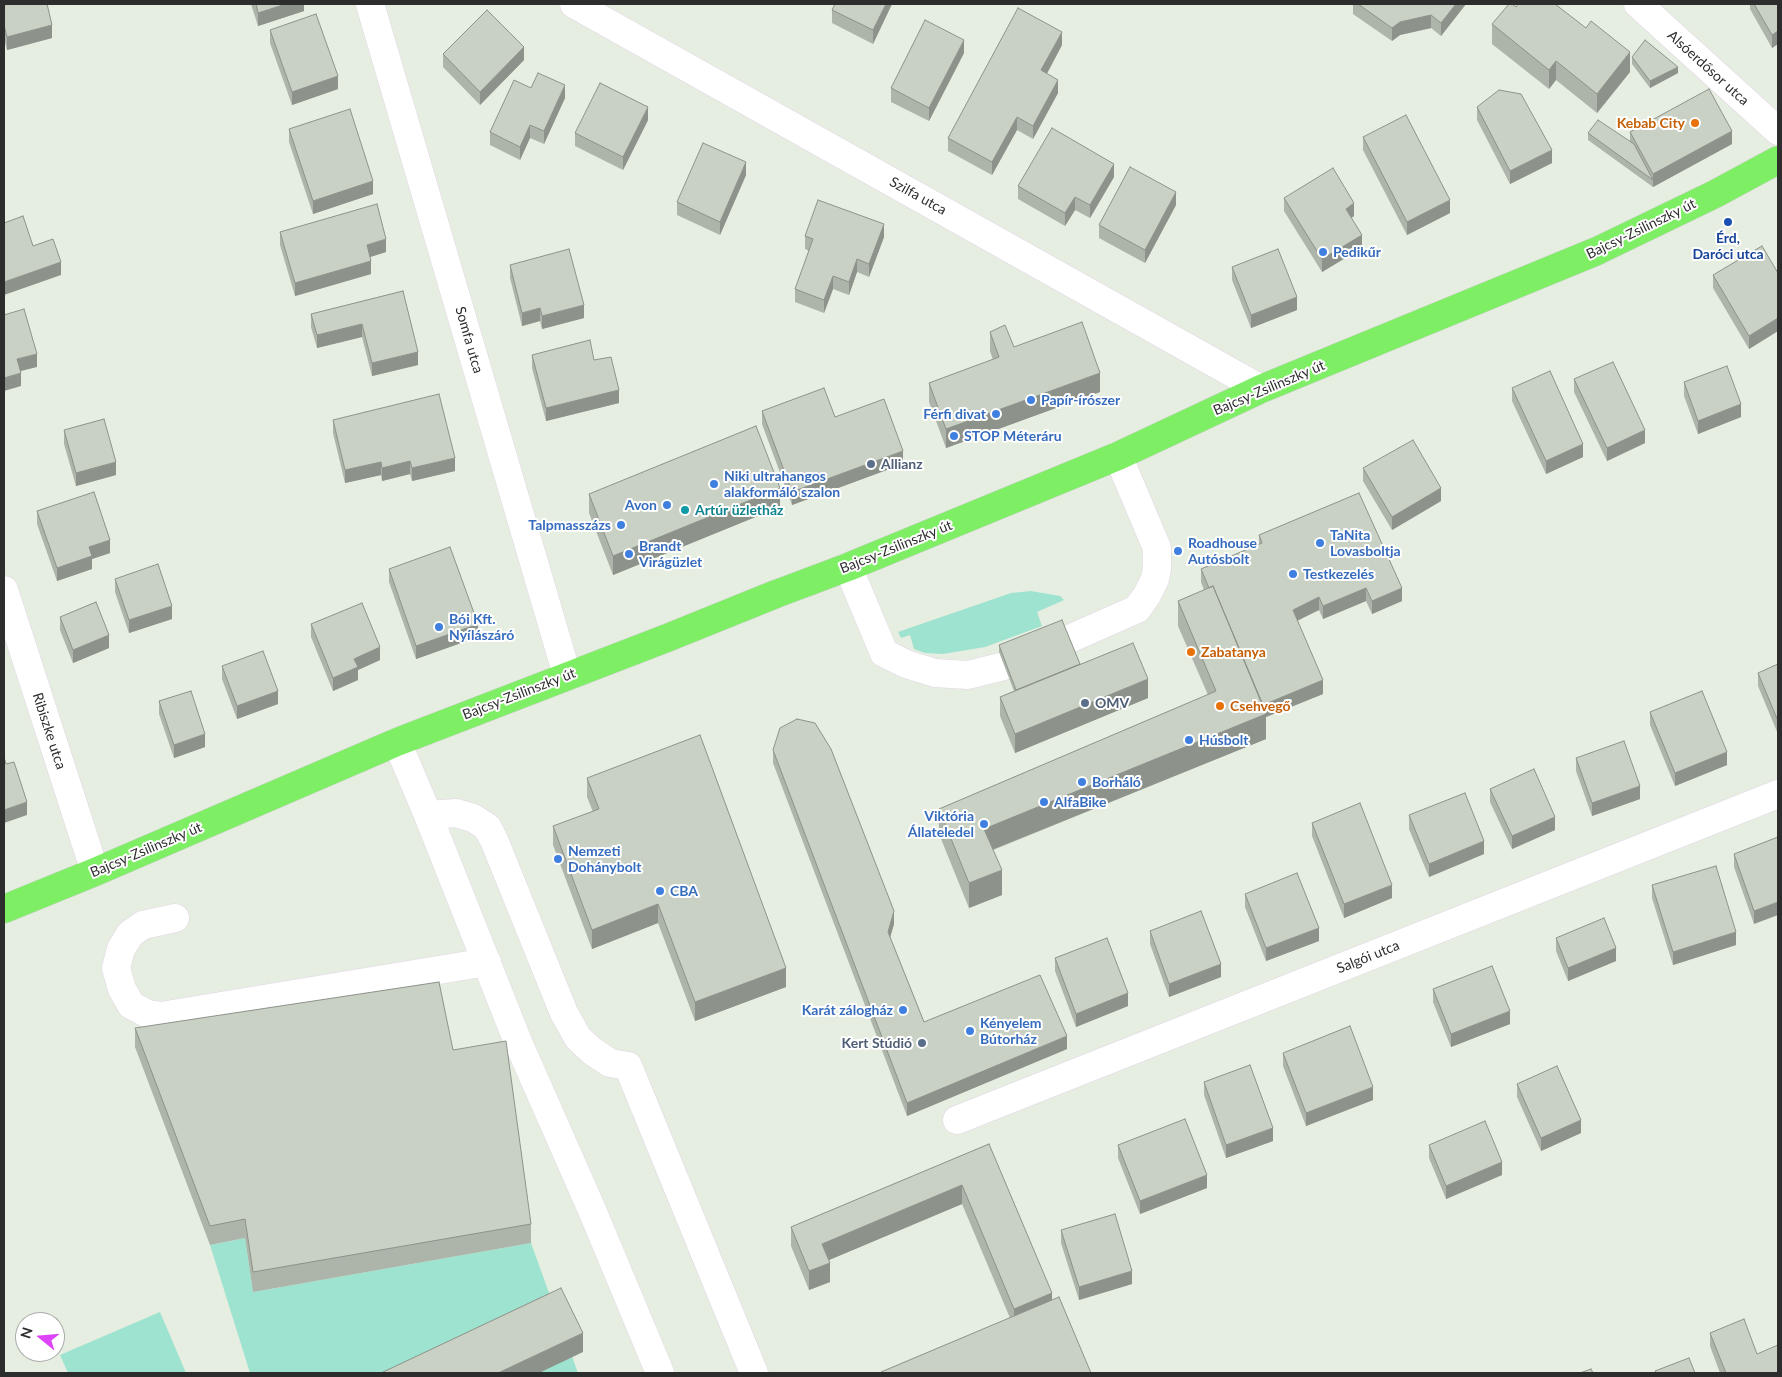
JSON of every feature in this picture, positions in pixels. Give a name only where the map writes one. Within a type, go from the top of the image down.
[{"type":"main road","name":"Bajcsy-Zsilinszky út","points":[[4,909],[398,742],[848,567],[1118,456],[1261,390],[1597,251],[1715,194],[1778,160]]},
{"type":"street","name":"Somfa utca","points":[[370,4],[567,676]]},
{"type":"street","name":"Szilfa utca","points":[[574,4],[1261,390]]},
{"type":"street","name":"Alsóerdősor utca","points":[[1638,4],[1778,131]]},
{"type":"street","points":[[1067,640],[1137,609],[1147,595],[1154,579],[1157,568],[1157,548],[1118,456]]},
{"type":"street","points":[[848,567],[884,653],[906,664],[935,673],[968,675],[1004,666]]},
{"type":"street","name":"Ribiszke utca","points":[[4,590],[95,872]]},
{"type":"street","points":[[398,742],[518,1042],[592,1210],[660,1373]]},
{"type":"street","name":"Salgói utca","points":[[957,1120],[1778,794]]},
{"type":"street","points":[[428,815],[456,813],[473,818],[487,827],[564,1013],[578,1038],[592,1052],[610,1063],[628,1066],[754,1373]]},
{"type":"street","points":[[175,918],[143,925],[130,934],[120,949],[116,968],[122,990],[132,1005],[148,1014],[161,1016],[486,962]]},
{"type":"shaded area","points":[[1031,591],[1060,596],[1064,600],[1037,612],[1042,626],[985,647],[943,654],[925,653],[914,649],[910,635],[901,638],[898,632],[1011,593]]},
{"type":"shaded area","points":[[245,1238],[253,1292],[531,1243],[578,1373],[250,1373],[210,1245]]},
{"type":"shaded area","points":[[160,1312],[186,1373],[68,1373],[63,1362],[65,1362],[65,1353]]},
{"type":"building","points":[[47,4],[52,25],[7,37],[4,25],[4,5]]},
{"type":"building","points":[[256,4],[286,4],[258,13]]},
{"type":"building","points":[[835,4],[886,4],[873,30],[832,10]]},
{"type":"building","points":[[1358,4],[1456,4],[1441,23],[1431,15],[1400,22],[1392,28]]},
{"type":"building","points":[[1509,4],[1516,7],[1518,4],[1555,4],[1586,28],[1591,21],[1630,52],[1597,94],[1556,61],[1549,70],[1492,24]]},
{"type":"building","points":[[1754,4],[1778,4],[1778,31],[1772,35]]},
{"type":"building","points":[[1018,8],[1062,32],[1041,70],[1058,80],[1033,126],[1017,117],[992,162],[948,138]]},
{"type":"building","points":[[487,10],[524,47],[480,92],[443,54]]},
{"type":"building","points":[[316,14],[338,76],[292,92],[270,30]]},
{"type":"building","points":[[925,20],[964,40],[929,108],[891,88]]},
{"type":"building","points":[[1645,40],[1678,67],[1650,81],[1632,57]]},
{"type":"building","points":[[538,73],[565,85],[544,131],[530,125],[520,147],[490,132],[514,80],[531,88]]},
{"type":"building","points":[[600,83],[648,107],[623,157],[575,133]]},
{"type":"building","name":"Kebab City","points":[[1709,89],[1732,131],[1653,174],[1630,132]]},
{"type":"building","points":[[1499,90],[1521,94],[1552,150],[1510,171],[1477,107]]},
{"type":"building","points":[[350,109],[373,181],[313,201],[289,129]]},
{"type":"building","points":[[1406,115],[1450,200],[1407,222],[1363,137]]},
{"type":"building","points":[[1598,120],[1634,144],[1653,180],[1588,133]]},
{"type":"building","points":[[1052,128],[1114,164],[1090,205],[1075,197],[1065,213],[1018,186]]},
{"type":"building","points":[[703,143],[746,162],[720,222],[677,202]]},
{"type":"building","points":[[1130,167],[1176,192],[1145,250],[1099,225]]},
{"type":"building","points":[[1333,168],[1354,203],[1346,209],[1362,235],[1322,259],[1284,198]]},
{"type":"building","points":[[818,200],[884,224],[869,264],[857,259],[849,282],[833,276],[824,300],[795,289],[813,239],[805,236]]},
{"type":"building","points":[[377,204],[386,239],[367,245],[371,261],[295,283],[280,232]]},
{"type":"building","points":[[23,216],[33,246],[53,239],[61,262],[4,282],[4,223]]},
{"type":"building","points":[[1762,246],[1778,273],[1778,318],[1749,336],[1713,275]]},
{"type":"building","points":[[569,249],[584,305],[542,316],[540,308],[522,313],[510,265]]},
{"type":"building","points":[[1278,249],[1297,297],[1251,315],[1232,267]]},
{"type":"building","points":[[403,291],[418,352],[372,363],[362,324],[317,335],[311,314]]},
{"type":"building","points":[[24,309],[37,354],[17,359],[21,373],[4,378],[4,315]]},
{"type":"building","points":[[1082,322],[1100,373],[946,429],[929,383],[999,357],[990,332],[1005,325],[1014,347]]},
{"type":"building","points":[[590,340],[594,360],[611,357],[619,390],[546,408],[532,355]]},
{"type":"building","points":[[1613,362],[1645,430],[1607,448],[1574,379]]},
{"type":"building","points":[[1727,366],[1741,404],[1698,421],[1684,382]]},
{"type":"building","points":[[1550,371],[1583,444],[1546,461],[1512,388]]},
{"type":"building","points":[[824,388],[835,417],[884,399],[903,451],[792,492],[762,411]]},
{"type":"building","points":[[439,394],[455,458],[412,468],[410,461],[382,468],[381,462],[345,470],[333,420]]},
{"type":"building","points":[[104,419],[116,462],[76,473],[64,430]]},
{"type":"building","name":"Artúr üzletház","points":[[756,426],[780,488],[613,556],[589,494]]},
{"type":"building","points":[[1413,440],[1441,488],[1392,517],[1363,468]]},
{"type":"building","points":[[94,492],[110,540],[89,547],[92,556],[57,568],[37,511]]},
{"type":"building","points":[[1359,493],[1402,588],[1372,601],[1366,588],[1323,606],[1319,597],[1293,610],[1323,680],[1263,705],[1213,586],[1209,588],[1201,569],[1262,543],[1259,535]]},
{"type":"building","points":[[450,547],[478,624],[416,646],[389,569]]},
{"type":"building","points":[[158,564],[172,606],[129,620],[115,579]]},
{"type":"building","points":[[1213,586],[1266,714],[984,829],[1002,870],[969,883],[939,809],[1216,691],[1178,601]]},
{"type":"building","points":[[96,602],[109,635],[73,650],[60,617]]},
{"type":"building","points":[[362,603],[380,647],[354,659],[358,667],[333,678],[311,624]]},
{"type":"building","points":[[1062,620],[1080,664],[1016,690],[999,645]]},
{"type":"building","points":[[1133,643],[1148,679],[1015,734],[1000,697]]},
{"type":"building","points":[[263,651],[278,691],[237,706],[222,666]]},
{"type":"building","points":[[1778,664],[1778,721],[1758,673]]},
{"type":"building","points":[[191,691],[205,734],[174,745],[159,701]]},
{"type":"building","points":[[1702,691],[1727,752],[1675,773],[1650,712]]},
{"type":"building","points":[[797,719],[815,723],[831,749],[894,911],[888,932],[924,1022],[1040,975],[1067,1036],[907,1103],[773,750],[780,728]]},
{"type":"building","name":"CBA","points":[[700,735],[786,968],[695,1002],[658,904],[592,930],[553,826],[599,809],[587,778]]},
{"type":"building","points":[[1624,741],[1640,786],[1592,803],[1576,758]]},
{"type":"building","points":[[4,757],[6,764],[14,762],[27,802],[4,810]]},
{"type":"building","points":[[1534,769],[1555,817],[1512,836],[1490,789]]},
{"type":"building","points":[[1465,793],[1484,841],[1429,864],[1409,815]]},
{"type":"building","points":[[1360,803],[1392,885],[1344,904],[1312,823]]},
{"type":"building","points":[[1778,837],[1778,902],[1754,911],[1734,854]]},
{"type":"building","points":[[1716,866],[1736,932],[1673,952],[1652,885]]},
{"type":"building","points":[[1297,873],[1319,928],[1266,948],[1245,894]]},
{"type":"building","points":[[1201,911],[1221,964],[1169,984],[1150,931]]},
{"type":"building","points":[[1604,918],[1616,948],[1568,968],[1556,938]]},
{"type":"building","points":[[1107,938],[1128,993],[1076,1014],[1055,958]]},
{"type":"building","points":[[1492,966],[1510,1011],[1451,1034],[1433,989]]},
{"type":"building","points":[[439,982],[453,1050],[506,1041],[531,1224],[253,1272],[245,1219],[210,1226],[135,1028]]},
{"type":"building","points":[[1350,1026],[1373,1087],[1306,1113],[1283,1053]]},
{"type":"building","points":[[1250,1065],[1273,1128],[1226,1145],[1204,1082]]},
{"type":"building","points":[[1557,1066],[1581,1120],[1541,1138],[1517,1084]]},
{"type":"building","points":[[1185,1119],[1207,1175],[1140,1201],[1118,1145]]},
{"type":"building","points":[[1485,1121],[1502,1162],[1446,1186],[1429,1145]]},
{"type":"building","points":[[989,1144],[1052,1293],[1014,1309],[962,1185],[822,1244],[830,1263],[809,1271],[791,1227]]},
{"type":"building","points":[[1115,1214],[1132,1271],[1079,1287],[1061,1230]]},
{"type":"building","points":[[561,1288],[583,1333],[498,1373],[381,1373]]},
{"type":"building","points":[[1059,1297],[1091,1373],[881,1373],[881,1372]]},
{"type":"building","points":[[1744,1319],[1757,1354],[1778,1345],[1778,1373],[1726,1373],[1710,1333]]},
{"type":"building","points":[[1689,1358],[1695,1373],[1656,1373],[1655,1371]]},
{"type":"building","points":[[1591,1369],[1593,1373],[1580,1373]]},
{"type":"place","name":"Kebab City","points":[[1695,123]]},
{"type":"place","name":"Érd, Daróci utca","points":[[1728,222]]},
{"type":"place","name":"Pedikűr","points":[[1323,252]]},
{"type":"place","name":"Papír-írószer","points":[[1031,400]]},
{"type":"place","name":"Férfi divat","points":[[996,414]]},
{"type":"place","name":"STOP Méteráru","points":[[954,436]]},
{"type":"place","name":"Allianz","points":[[871,464]]},
{"type":"place","name":"Niki ultrahangos alakformáló szalon","points":[[714,484]]},
{"type":"place","name":"Avon","points":[[667,505]]},
{"type":"place","name":"Artúr üzletház","points":[[685,510]]},
{"type":"place","name":"Talpmasszázs","points":[[621,525]]},
{"type":"place","name":"TaNita Lovasboltja","points":[[1320,543]]},
{"type":"place","name":"Roadhouse Autósbolt","points":[[1178,551]]},
{"type":"place","name":"Brandt Virágüzlet","points":[[629,554]]},
{"type":"place","name":"Testkezelés","points":[[1293,574]]},
{"type":"place","name":"Bói Kft. Nyílászáró","points":[[439,627]]},
{"type":"place","name":"Zabatanya","points":[[1191,652]]},
{"type":"place","name":"OMV","points":[[1085,703]]},
{"type":"place","name":"Csehvegő","points":[[1220,706]]},
{"type":"place","name":"Húsbolt","points":[[1189,740]]},
{"type":"place","name":"Borháló","points":[[1082,782]]},
{"type":"place","name":"AlfaBike","points":[[1044,802]]},
{"type":"place","name":"Viktória Állateledel","points":[[984,824]]},
{"type":"place","name":"Nemzeti Dohánybolt","points":[[558,859]]},
{"type":"place","name":"CBA","points":[[660,891]]},
{"type":"place","name":"Karát zálogház","points":[[903,1010]]},
{"type":"place","name":"Kényelem Bútorház","points":[[970,1031]]},
{"type":"place","name":"Kert Stúdió","points":[[922,1043]]}]
